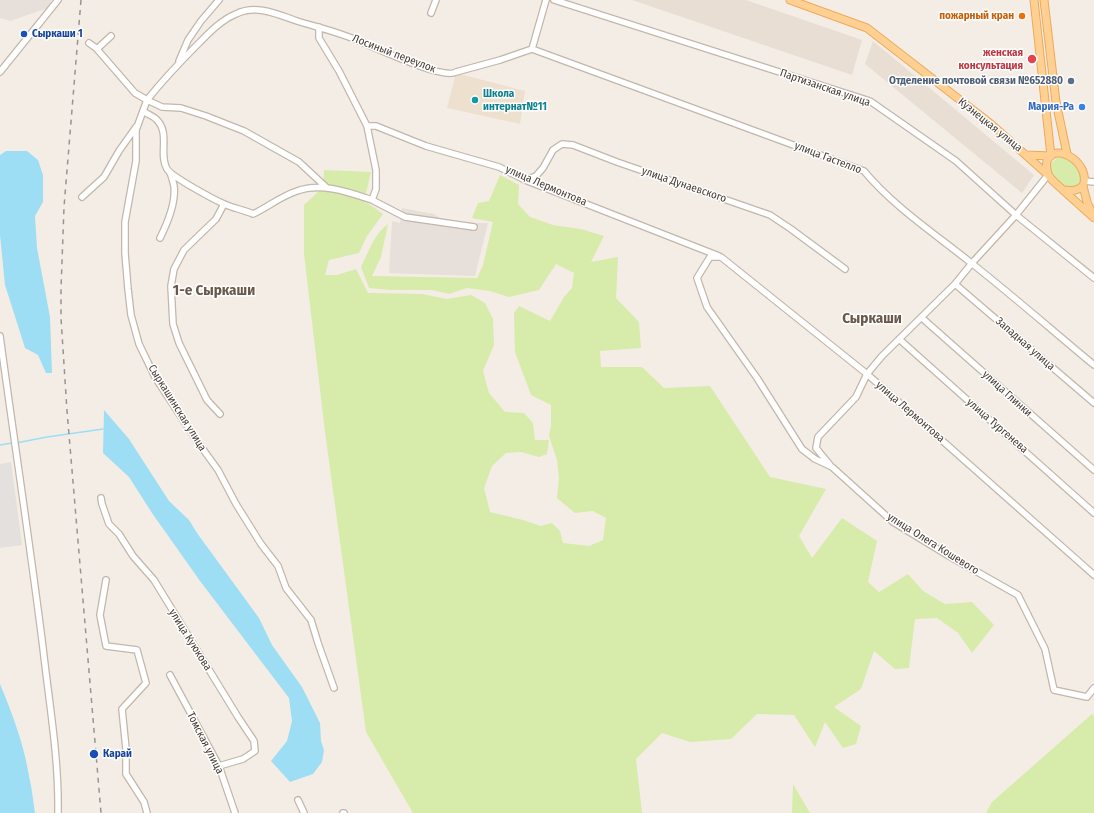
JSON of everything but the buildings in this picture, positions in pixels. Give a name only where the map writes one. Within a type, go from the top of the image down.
[{"type":"main road","name":"Кузнецкая улица","points":[[790,0],[867,28],[991,124],[1048,175]]},
{"type":"main road","points":[[1034,0],[1051,156],[1047,161],[1048,175],[1094,218]]},
{"type":"main road","points":[[1044,0],[1056,102],[1067,154],[1083,169],[1085,175],[1084,183],[1087,202],[1094,218]]},
{"type":"main road","points":[[1027,155],[1051,156],[1056,154],[1067,154]]},
{"type":"main road","points":[[1063,190],[1079,190],[1084,183]]},
{"type":"street","points":[[0,72],[58,0]]},
{"type":"street","points":[[147,100],[176,66],[188,40],[201,21],[219,0]]},
{"type":"street","points":[[431,13],[436,0]]},
{"type":"street","points":[[532,49],[546,0]]},
{"type":"street","name":"Партизанская улица","points":[[554,0],[870,101],[956,161],[1016,215],[1094,278]]},
{"type":"street","name":"Лосиный переулок","points":[[176,66],[213,29],[235,14],[252,9],[269,12],[347,36],[381,52],[438,72],[453,74],[532,49]]},
{"type":"street","points":[[319,27],[319,38],[339,72],[367,126],[376,170],[376,189],[372,200]]},
{"type":"street","points":[[97,49],[111,36]]},
{"type":"street","points":[[89,43],[97,49],[135,93],[162,107],[181,108],[244,131],[299,162],[327,188]]},
{"type":"street","name":"улица Гастелло","points":[[532,49],[864,171],[876,185],[916,220],[972,263],[1094,365]]},
{"type":"street","name":"Сыркашинская улица","points":[[147,100],[136,130],[136,161],[125,222],[125,252],[130,308],[139,344],[155,377],[218,470],[236,504],[261,544],[278,566],[286,588],[311,620],[334,688]]},
{"type":"street","points":[[143,111],[157,120],[163,130],[164,164],[170,173],[176,178],[224,204],[253,214],[298,190],[314,187],[327,188],[372,200],[405,217],[474,227]]},
{"type":"street","points":[[82,197],[104,177],[119,151],[139,124]]},
{"type":"street","name":"улица Лермонтова","points":[[367,126],[376,126],[426,146],[500,167],[525,180],[721,257],[867,374],[1094,575]]},
{"type":"street","name":"улица Дунаевского","points":[[525,180],[536,176],[543,168],[553,150],[562,144],[573,145],[617,162],[770,215],[845,269]]},
{"type":"street","points":[[160,238],[168,223],[174,196],[174,186],[170,173]]},
{"type":"street","points":[[832,467],[816,448],[818,438],[856,397],[867,374],[882,356],[955,284],[1016,215],[1048,175]]},
{"type":"street","points":[[1084,183],[1094,182]]},
{"type":"street","points":[[220,414],[207,400],[179,343],[173,324],[171,286],[174,269],[184,250],[216,219],[224,204]]},
{"type":"street","name":"улица Олега Кошевого","points":[[721,257],[710,257],[697,278],[707,307],[757,378],[802,449],[815,459],[832,467],[894,522],[948,556],[1018,595],[1045,649],[1054,690],[1087,697],[1094,688]]},
{"type":"street","name":"Западная улица","points":[[955,284],[1094,403]]},
{"type":"street","name":"улица Глинки","points":[[922,318],[1094,470]]},
{"type":"street","points":[[0,336],[56,755],[58,813]]},
{"type":"street","name":"улица Тургенева","points":[[899,339],[1094,513]]},
{"type":"street","name":"улица Куюкова","points":[[101,498],[108,524],[119,534],[133,556],[154,580],[254,741],[255,751],[243,759],[219,766]]},
{"type":"street","points":[[106,580],[100,615],[106,646],[138,650],[146,683],[122,709],[126,750],[126,774],[144,802],[147,813]]},
{"type":"street","name":"Томская улица","points":[[170,675],[219,766],[235,813]]},
{"type":"street","points":[[298,800],[304,813]]},
{"type":"shaded area","points":[[0,0],[51,0],[48,8],[10,21],[0,18]]},
{"type":"shaded area","points":[[632,0],[746,0],[862,40],[852,75]]},
{"type":"shaded area","points":[[873,41],[1034,175],[1022,193],[865,64]]},
{"type":"shaded area","points":[[456,73],[525,91],[520,124],[447,108]]},
{"type":"shaded area","points":[[402,208],[434,214],[447,223],[488,223],[475,276],[389,273],[392,221],[400,223]]},
{"type":"shaded area","points":[[11,462],[22,545],[0,548],[0,464]]},
{"type":"green space","points":[[1057,158],[1065,158],[1074,164],[1081,173],[1080,182],[1077,187],[1067,187],[1053,175],[1050,164]]},
{"type":"green space","points":[[324,170],[371,172],[364,202],[383,214],[367,236],[359,253],[329,260],[325,275],[337,275],[356,269],[368,293],[422,294],[447,299],[471,295],[485,303],[493,319],[494,345],[483,371],[489,393],[505,412],[524,413],[533,423],[535,440],[549,440],[547,454],[539,457],[521,452],[506,453],[492,466],[484,488],[490,512],[541,526],[552,523],[560,531],[563,543],[589,546],[603,540],[606,518],[593,511],[575,513],[557,498],[559,478],[557,460],[549,436],[551,425],[551,405],[531,395],[515,352],[514,313],[519,306],[550,321],[564,297],[572,288],[574,273],[556,264],[539,290],[509,297],[490,291],[467,288],[449,294],[432,290],[390,290],[369,288],[361,267],[375,238],[388,224],[381,257],[372,276],[477,278],[483,265],[493,222],[472,218],[478,203],[489,201],[500,175],[519,185],[518,204],[530,217],[553,225],[581,229],[604,236],[591,262],[618,257],[616,298],[639,322],[641,348],[600,351],[601,367],[642,367],[664,388],[710,386],[770,477],[826,489],[799,536],[812,558],[842,518],[877,541],[868,582],[879,592],[908,574],[923,591],[945,604],[972,602],[994,625],[972,653],[958,633],[937,618],[915,619],[909,668],[895,669],[874,651],[861,689],[834,707],[861,726],[856,744],[843,748],[825,722],[815,747],[794,715],[757,714],[731,739],[690,742],[662,733],[636,759],[642,813],[413,813],[366,732],[325,432],[304,254],[304,205],[321,189],[323,190]]},
{"type":"green space","points":[[1092,714],[1094,716],[1094,813],[986,813],[992,802]]},
{"type":"green space","points":[[793,784],[810,813],[792,813]]},
{"type":"water","points":[[6,151],[27,151],[38,160],[43,175],[43,202],[35,216],[37,248],[50,317],[52,373],[46,373],[38,355],[25,348],[5,285],[0,235],[0,155]]},
{"type":"water","points":[[104,410],[129,439],[169,501],[189,520],[259,618],[272,645],[302,687],[320,723],[321,741],[324,750],[322,762],[313,774],[290,782],[271,761],[287,741],[292,721],[289,698],[200,581],[152,513],[129,477],[103,453]]},
{"type":"water","points":[[0,684],[21,740],[31,785],[35,813],[0,813]]},
{"type":"waterway","points":[[16,443],[103,429]]},
{"type":"waterway","points":[[0,445],[12,443]]},
{"type":"railway","points":[[81,0],[64,207],[61,318],[67,411],[101,813]]},
{"type":"place","name":"пожарный кран","points":[[1022,16]]},
{"type":"place","name":"Сыркаши 1","points":[[24,34]]},
{"type":"place","name":"женская консультация","points":[[1032,59]]},
{"type":"place","name":"Отделение почтовой связи №652880","points":[[1071,81]]},
{"type":"place","name":"Школа интернат№11","points":[[475,100]]},
{"type":"place","name":"Мария-Ра","points":[[1082,107]]},
{"type":"place","name":"Карай","points":[[94,754]]},
{"type":"district","name":"1-е Сыркаши","points":[[214,291]]},
{"type":"district","name":"Сыркаши","points":[[872,319]]}]
